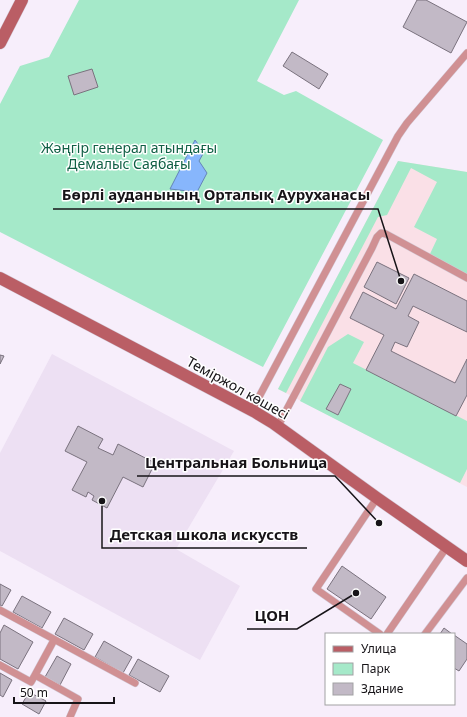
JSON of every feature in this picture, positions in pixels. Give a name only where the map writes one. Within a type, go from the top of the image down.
[{"type":"street","points":[[0,43],[22,0]]},
{"type":"street","name":"Теміржол көшесі","points":[[0,278],[252,410],[278,426],[446,548],[467,561]]},
{"type":"lane","points":[[252,410],[398,136],[407,123],[467,54]]},
{"type":"lane","points":[[278,426],[377,236],[381,233],[386,234],[467,278]]},
{"type":"lane","points":[[377,498],[316,589],[379,633]]},
{"type":"lane","points":[[387,633],[446,548]]},
{"type":"lane","points":[[427,633],[467,578]]},
{"type":"lane","points":[[0,610],[134,683]]},
{"type":"lane","points":[[0,665],[31,682],[54,640]]},
{"type":"lane","points":[[35,675],[78,699],[70,717]]},
{"type":"shaded area","points":[[398,161],[467,172],[467,487],[278,389]]},
{"type":"shaded area","points":[[52,354],[234,451],[176,549],[240,586],[200,660],[0,551],[0,453]]},
{"type":"green space","name":"Жәңгір генерал атындағы Демалыс Саябағы","points":[[79,0],[299,0],[257,81],[284,95],[296,91],[383,140],[263,367],[0,232],[0,104],[20,66],[49,57]]},
{"type":"green space","points":[[398,161],[467,172],[467,275],[429,256],[437,239],[414,227],[437,182],[411,168],[387,215],[378,217],[286,393],[278,389]]},
{"type":"green space","points":[[348,334],[364,342],[353,363],[467,421],[467,469],[460,483],[300,401],[328,347]]},
{"type":"water","points":[[195,140],[204,152],[199,161],[207,173],[197,192],[170,189]]},
{"type":"building","points":[[417,0],[426,0],[467,22],[451,53],[403,27]]},
{"type":"building","points":[[292,52],[328,74],[319,89],[283,66]]},
{"type":"building","points":[[92,69],[98,87],[74,95],[68,76]]},
{"type":"building","points":[[377,262],[409,278],[396,304],[364,287]]},
{"type":"building","points":[[414,274],[467,301],[467,332],[413,306],[408,316],[419,322],[407,347],[395,342],[391,351],[455,383],[467,359],[467,395],[456,416],[366,370],[384,335],[350,318],[363,292],[396,309]]},
{"type":"building","points":[[0,355],[4,356],[0,364]]},
{"type":"building","points":[[340,384],[351,389],[338,415],[326,409]]},
{"type":"building","points":[[78,426],[103,439],[98,448],[113,455],[118,444],[155,463],[143,487],[123,477],[107,508],[92,500],[94,496],[88,492],[86,497],[72,490],[87,462],[65,451]]},
{"type":"building","points":[[342,566],[386,597],[371,619],[327,589]]},
{"type":"building","points":[[0,584],[11,590],[2,606],[0,605]]},
{"type":"building","points":[[22,596],[51,612],[42,628],[13,612]]},
{"type":"building","points":[[64,618],[93,634],[84,650],[55,634]]},
{"type":"building","points":[[4,625],[33,642],[18,669],[0,659],[0,633]]},
{"type":"building","points":[[444,628],[451,633],[441,633]]},
{"type":"building","points":[[455,636],[467,644],[467,659],[459,671],[455,669]]},
{"type":"building","points":[[104,641],[132,657],[123,673],[95,657]]},
{"type":"building","points":[[57,656],[71,664],[60,685],[45,677]]},
{"type":"building","points":[[138,659],[169,676],[160,692],[129,675]]},
{"type":"building","points":[[0,673],[12,680],[3,697],[0,695]]},
{"type":"building","points":[[29,692],[46,701],[39,714],[22,704]]},
{"type":"place","name":"Бөрлі ауданының Орталық Ауруханасы","points":[[401,281]]},
{"type":"place","name":"Детская школа искусств","points":[[102,501]]},
{"type":"place","name":"Центральная Больница","points":[[379,523]]},
{"type":"place","name":"ЦОН","points":[[356,593]]}]
